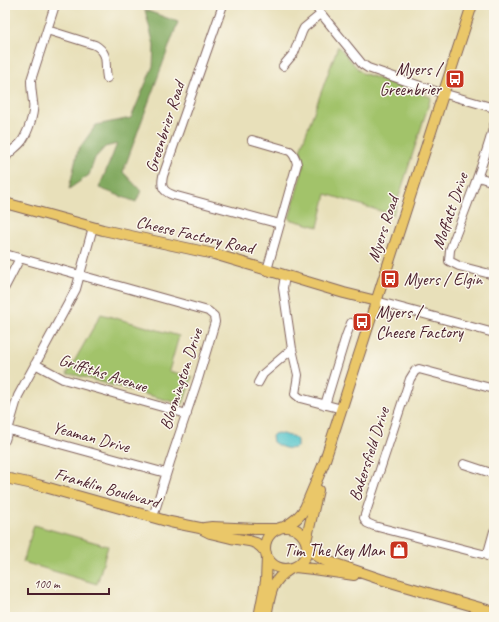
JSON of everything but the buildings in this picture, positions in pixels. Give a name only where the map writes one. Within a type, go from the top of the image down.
[{"type":"main road","name":"Myers Road","points":[[281,528],[293,522],[301,515],[324,462],[472,5]]},
{"type":"main road","name":"Cheese Factory Road","points":[[5,203],[136,238],[208,252],[285,276],[376,301]]},
{"type":"main road","name":"Myers Road","points":[[307,543],[324,462]]},
{"type":"main road","name":"Franklin Boulevard","points":[[5,478],[38,485],[153,517],[200,528],[210,533],[256,543],[267,555]]},
{"type":"main road","name":"Franklin Boulevard","points":[[200,528],[281,528]]},
{"type":"main road","points":[[380,579],[314,569],[283,569],[277,567],[271,563],[267,555],[265,546],[267,539],[272,533],[281,528],[295,528],[304,536],[307,543],[318,557],[324,560],[380,579],[494,612]]},
{"type":"main road","points":[[266,617],[275,583],[283,573],[300,564],[305,558],[307,543]]},
{"type":"main road","points":[[259,617],[266,581],[267,555]]},
{"type":"street","points":[[5,159],[8,153],[22,140],[30,122],[33,107],[31,80],[54,5]]},
{"type":"street","name":"Greenbrier Road","points":[[223,5],[163,176],[162,186],[166,192],[173,195],[280,224]]},
{"type":"street","points":[[314,5],[362,64],[368,68],[494,108]]},
{"type":"street","points":[[283,66],[294,53],[304,28],[321,14]]},
{"type":"street","points":[[47,30],[95,45],[100,48],[105,56],[105,70],[107,78]]},
{"type":"street","name":"Moffatt Drive","points":[[494,125],[478,177],[450,250],[449,261],[459,266],[494,275]]},
{"type":"street","points":[[252,140],[290,151],[293,154],[297,164],[267,270]]},
{"type":"street","points":[[478,177],[494,182]]},
{"type":"street","points":[[5,440],[6,429],[18,396],[73,294],[80,275],[93,227]]},
{"type":"street","points":[[5,254],[80,275]]},
{"type":"street","points":[[5,287],[20,258]]},
{"type":"street","name":"Bloomington Drive","points":[[80,275],[208,311],[214,316],[215,322],[198,380],[166,473],[153,517]]},
{"type":"street","points":[[285,276],[283,288],[292,349],[298,375],[295,394],[300,398],[342,409]]},
{"type":"street","points":[[376,301],[494,333]]},
{"type":"street","points":[[325,405],[351,323]]},
{"type":"street","points":[[258,383],[263,374],[292,349]]},
{"type":"street","name":"Griffiths Avenue","points":[[35,364],[64,379],[187,414]]},
{"type":"street","name":"Bakersfield Drive","points":[[491,556],[374,526],[367,523],[364,518],[410,379],[415,371],[419,369],[494,389]]},
{"type":"street","name":"Yeaman Drive","points":[[6,429],[166,473]]},
{"type":"street","points":[[464,464],[494,474]]},
{"type":"street","points":[[491,556],[494,531]]},
{"type":"green space","points":[[145,10],[178,22],[123,172],[141,191],[136,202],[99,188],[117,144],[105,147],[95,158],[89,175],[69,189],[78,150],[96,125],[131,118],[153,66],[154,45]]},
{"type":"green space","points":[[338,46],[362,73],[431,97],[393,215],[326,194],[318,227],[289,219],[304,164],[300,150]]},
{"type":"green space","points":[[101,314],[179,336],[169,371],[192,377],[183,404],[67,374]]},
{"type":"green space","points":[[34,525],[108,546],[97,584],[23,562]]},
{"type":"water","points":[[278,433],[294,437],[297,440],[297,447],[291,449],[285,448],[273,442],[272,436]]},
{"type":"place","name":"Myers / Greenbrier","points":[[455,79]]},
{"type":"place","name":"Myers / Elgin","points":[[390,279]]},
{"type":"place","name":"Myers / Cheese Factory","points":[[362,322]]},
{"type":"place","name":"Tim The Key Man","points":[[399,550]]}]
